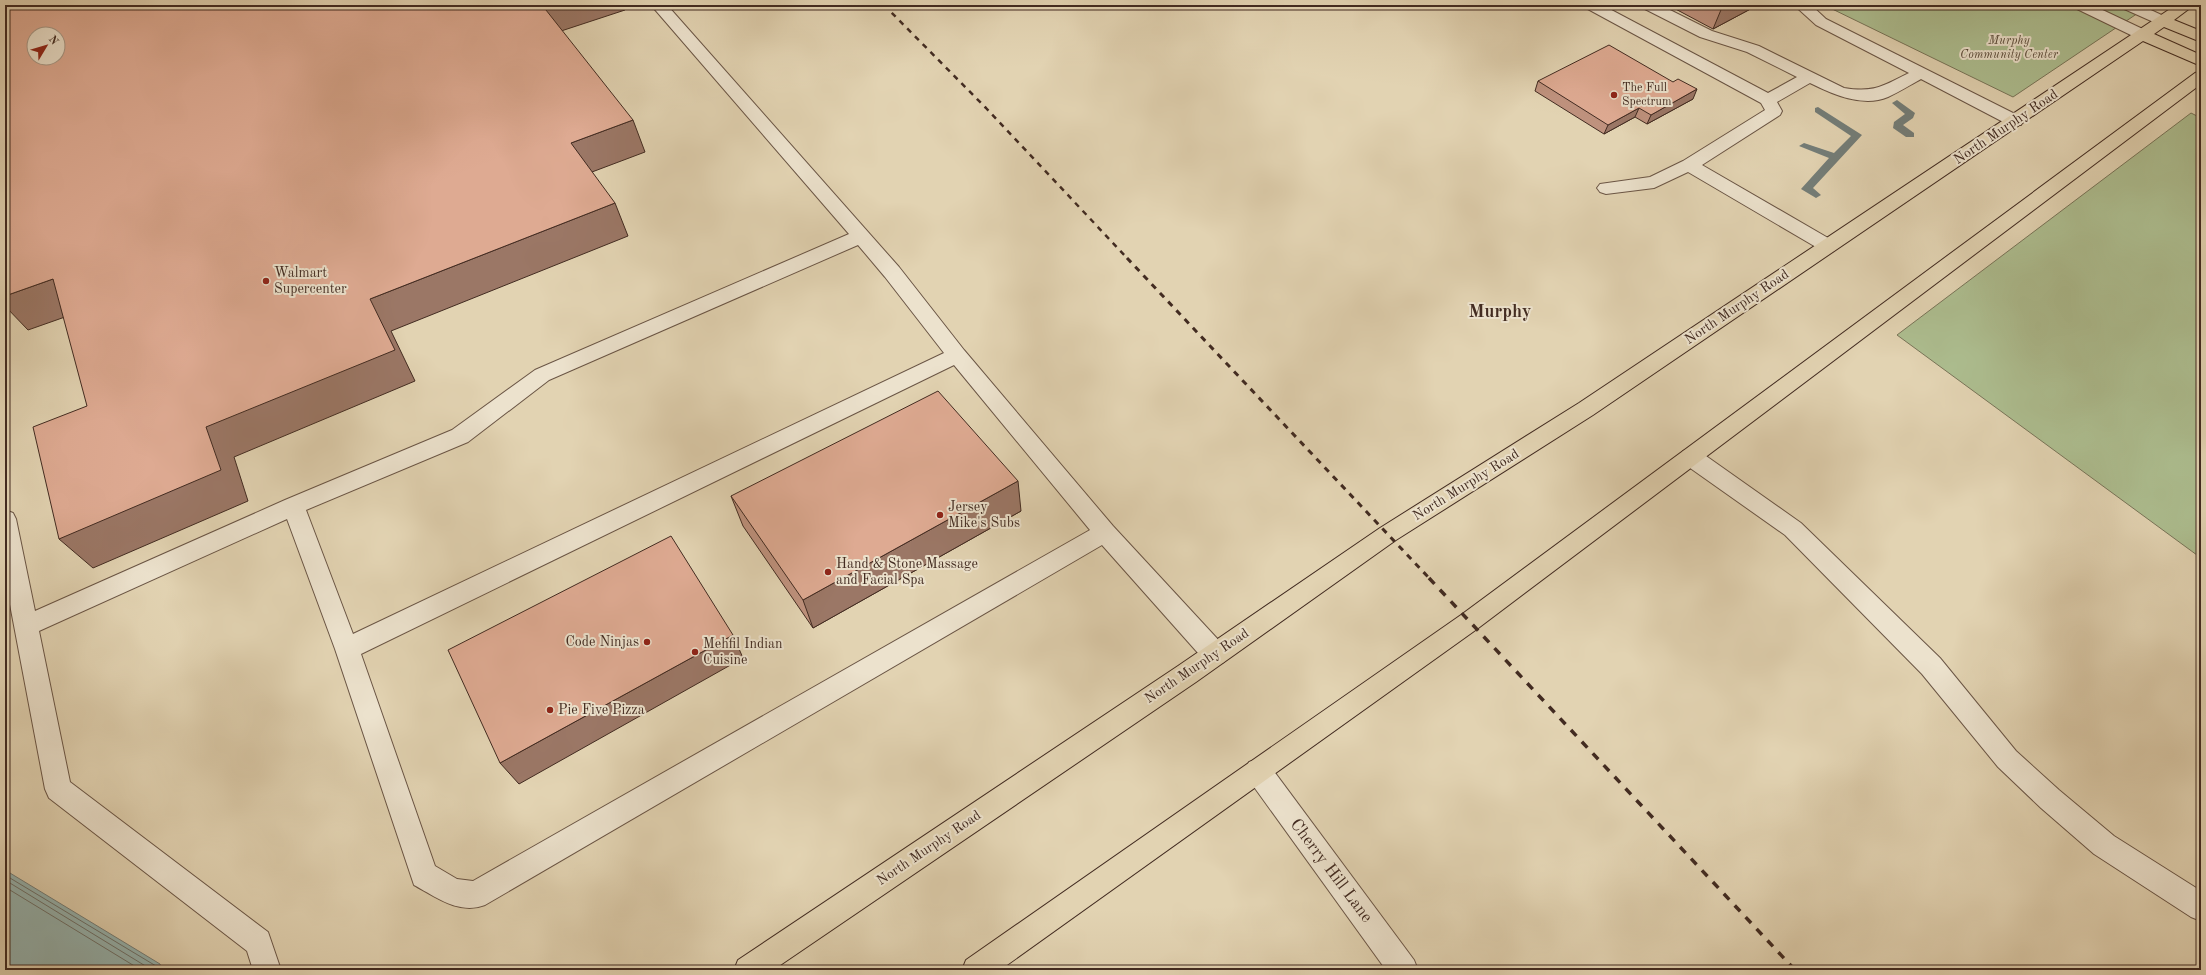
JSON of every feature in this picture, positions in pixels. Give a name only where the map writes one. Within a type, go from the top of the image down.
[{"type":"main road","name":"North Murphy Road","points":[[748,970],[1215,654],[1388,534],[1586,409],[2186,5]]},
{"type":"main road","points":[[2163,21],[2201,37]]},
{"type":"main road","points":[[2143,35],[2201,61]]},
{"type":"main road","points":[[976,970],[1469,622],[2201,76]]},
{"type":"street","points":[[660,5],[892,272],[957,356],[1105,532],[1215,654]]},
{"type":"street","points":[[1590,5],[1768,100],[1774,111],[1689,165],[1654,182],[1606,188]]},
{"type":"street","points":[[1648,5],[1706,34],[1753,49],[1840,92],[1857,95],[1881,94],[1921,73]]},
{"type":"street","points":[[1802,5],[1821,22],[2015,121]]},
{"type":"street","points":[[2080,5],[2143,35]]},
{"type":"street","points":[[2127,5],[2163,21]]},
{"type":"street","points":[[1768,100],[1809,77]]},
{"type":"street","points":[[1689,165],[1828,246]]},
{"type":"street","points":[[26,626],[293,506],[460,436],[542,375],[861,236]]},
{"type":"street","points":[[347,649],[957,356]]},
{"type":"street","points":[[1691,457],[1793,529],[1931,666],[2007,759],[2050,799],[2104,845],[2201,907]]},
{"type":"street","points":[[293,506],[347,649],[424,875],[453,892],[475,895],[1105,532]]},
{"type":"street","points":[[5,519],[58,789],[258,942],[267,970]]},
{"type":"street","name":"Cherry Hill Lane","points":[[1258,771],[1394,966]]},
{"type":"green space","name":"Murphy Community Center","points":[[1824,5],[2150,5],[2013,97]]},
{"type":"green space","points":[[2191,113],[2201,118],[2201,558],[1897,335]]},
{"type":"water","points":[[5,870],[160,964],[162,970],[5,970]]},
{"type":"building","name":"Walmart Supercenter","points":[[5,5],[542,5],[633,120],[571,143],[615,203],[370,299],[395,350],[206,427],[221,470],[59,539],[33,427],[87,406],[53,279],[5,296]]},
{"type":"building","name":"The Full Spectrum","points":[[1609,45],[1673,82],[1678,79],[1697,89],[1651,115],[1639,108],[1608,125],[1538,81]]},
{"type":"building","points":[[938,391],[1018,481],[803,600],[731,496]]},
{"type":"building","points":[[671,536],[733,635],[500,763],[448,650]]},
{"type":"waterway","points":[[1897,103],[1910,113],[1909,116],[1898,124],[1898,128],[1910,135]]},
{"type":"waterway","points":[[1816,195],[1806,189],[1857,135],[1818,110]]},
{"type":"waterway","points":[[1804,146],[1836,157]]},
{"type":"railway","points":[[884,5],[986,108],[1128,259]]},
{"type":"railway","points":[[1127,258],[1430,579]]},
{"type":"railway","points":[[1429,578],[1795,970]]},
{"type":"place","name":"The Full Spectrum","points":[[1614,95]]},
{"type":"place","name":"Walmart Supercenter","points":[[266,281]]},
{"type":"place","name":"Jersey Mike's Subs","points":[[940,515]]},
{"type":"place","name":"Hand & Stone Massage and Facial Spa","points":[[828,572]]},
{"type":"place","name":"Code Ninjas","points":[[647,642]]},
{"type":"place","name":"Mehfil Indian Cuisine","points":[[695,652]]},
{"type":"place","name":"Pie Five Pizza","points":[[550,710]]},
{"type":"district","name":"Murphy","points":[[1500,312]]}]
